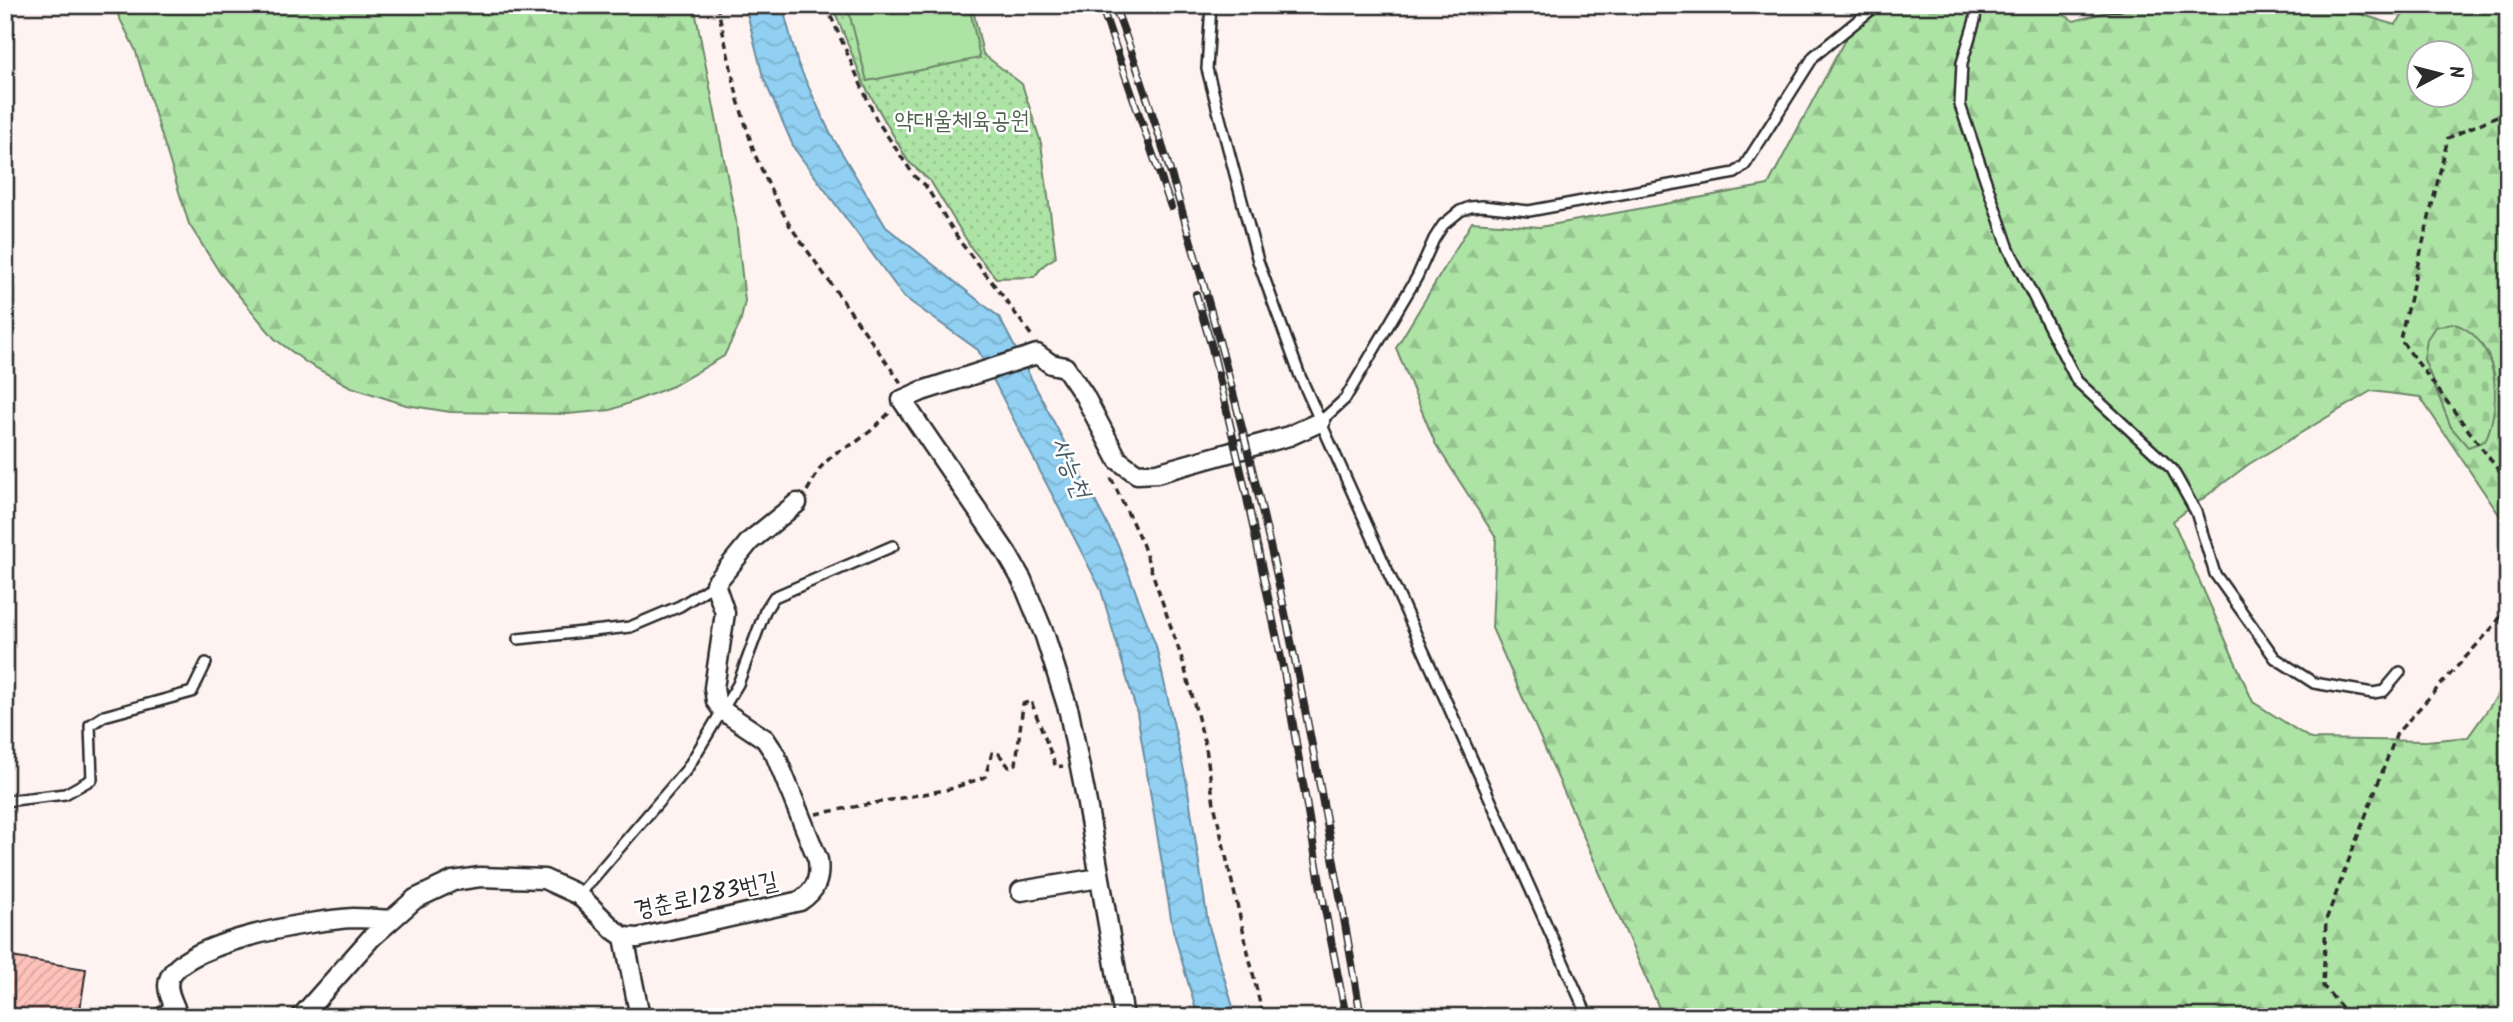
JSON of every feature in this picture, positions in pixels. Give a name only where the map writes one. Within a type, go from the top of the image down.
[{"type":"street","points":[[1124,1017],[1079,763],[1059,678],[1034,606],[1022,580],[990,527],[902,400],[922,391],[1044,359],[1065,367],[1084,395],[1118,460],[1137,474],[1157,473],[1289,436],[1320,422]]},
{"type":"street","points":[[723,711],[716,701],[714,688],[725,613],[715,584],[750,541],[797,503]]},
{"type":"street","name":"경춘로1283번길","points":[[301,1017],[371,938],[391,920],[415,899],[453,881],[480,877],[544,880],[579,895],[624,937],[638,938],[800,901],[809,895],[820,874],[818,860],[775,754],[765,739],[723,711]]},
{"type":"street","points":[[1021,891],[1099,878]]},
{"type":"street","points":[[163,1017],[175,1008],[167,988],[170,976],[182,963],[212,948],[263,932],[316,922],[354,918],[391,920]]},
{"type":"street","points":[[624,937],[640,1017]]},
{"type":"lane","points":[[1211,5],[1207,69],[1258,261],[1300,376],[1588,1017]]},
{"type":"lane","points":[[1320,422],[1345,399],[1417,277],[1434,239],[1443,225],[1460,211],[1470,206],[1529,211],[1735,173],[1745,165],[1814,55],[1877,5]]},
{"type":"lane","points":[[1976,5],[1975,20],[1962,63],[1960,105],[2009,249],[2077,381],[2172,469],[2196,512],[2215,574],[2275,658],[2314,683],[2373,693],[2384,691],[2400,672]]},
{"type":"lane","points":[[2108,5],[2119,5]]},
{"type":"lane","points":[[579,895],[687,769],[738,684],[765,611],[774,597],[892,547]]},
{"type":"lane","points":[[518,639],[630,627],[680,606],[715,584]]},
{"type":"lane","points":[[5,801],[65,794],[92,779],[90,726],[104,716],[192,692],[206,663]]},
{"type":"lane","points":[[697,1017],[714,1014]]},
{"type":"path","points":[[826,5],[876,119],[915,177],[925,185],[961,243],[1002,295],[1044,359]]},
{"type":"path","points":[[2508,111],[2448,138],[2400,339],[2508,483]]},
{"type":"path","points":[[797,503],[812,485],[821,467],[835,453],[872,430],[902,400]]},
{"type":"path","points":[[1108,472],[1142,543],[1183,662],[1206,748],[1214,804],[1263,1017]]},
{"type":"path","points":[[2350,1017],[2323,986],[2326,920],[2392,745],[2397,733],[2508,607]]},
{"type":"path","points":[[800,817],[950,789],[985,777],[992,753],[999,754],[1009,767],[1016,764],[1023,704],[1031,701],[1056,767],[1079,763]]},
{"type":"green space","points":[[113,5],[694,5],[736,221],[745,301],[740,324],[724,356],[673,386],[611,410],[568,414],[450,412],[406,405],[351,387],[307,363],[275,339],[220,273],[189,224],[135,49]]},
{"type":"green space","name":"약대울체육공원","points":[[832,5],[972,5],[983,54],[1022,84],[1041,143],[1056,257],[1044,265],[1034,277],[996,278],[972,249],[931,182],[908,161],[865,86]]},
{"type":"green space","points":[[847,5],[969,5],[980,58],[867,81]]},
{"type":"green space","points":[[1879,5],[2049,5],[2074,21],[2132,5],[2332,5],[2395,25],[2411,5],[2508,5],[2508,528],[2420,397],[2371,391],[2249,464],[2173,521],[2253,702],[2311,739],[2426,741],[2468,737],[2508,681],[2508,1017],[1663,1017],[1492,628],[1496,538],[1435,443],[1396,348],[1472,222],[1540,227],[1768,185],[1857,17]],"holes":[[[2487,351],[2494,373],[2494,408],[2468,446],[2451,427],[2424,359]]]},
{"type":"green space","points":[[2452,323],[2468,330],[2480,342],[2493,373],[2495,390],[2491,426],[2485,441],[2468,447],[2451,427],[2424,359],[2427,339],[2435,327]]},
{"type":"green space","points":[[5,392],[7,511],[5,557]]},
{"type":"water","name":"사능천","points":[[745,5],[782,5],[798,64],[830,133],[886,227],[999,317],[1118,545],[1156,646],[1187,784],[1208,923],[1236,1017],[1198,1017],[1173,930],[1137,713],[1101,590],[978,350],[904,297],[794,148],[763,77]]},
{"type":"building","points":[[5,956],[86,969],[79,1017],[5,1017]]},
{"type":"railway","points":[[1101,5],[1171,207]]},
{"type":"railway","points":[[1114,5],[1173,182],[1218,338],[1267,530],[1327,822],[1361,1017]]},
{"type":"railway","points":[[1196,294],[1212,348],[1244,484],[1284,672],[1346,1017]]}]
